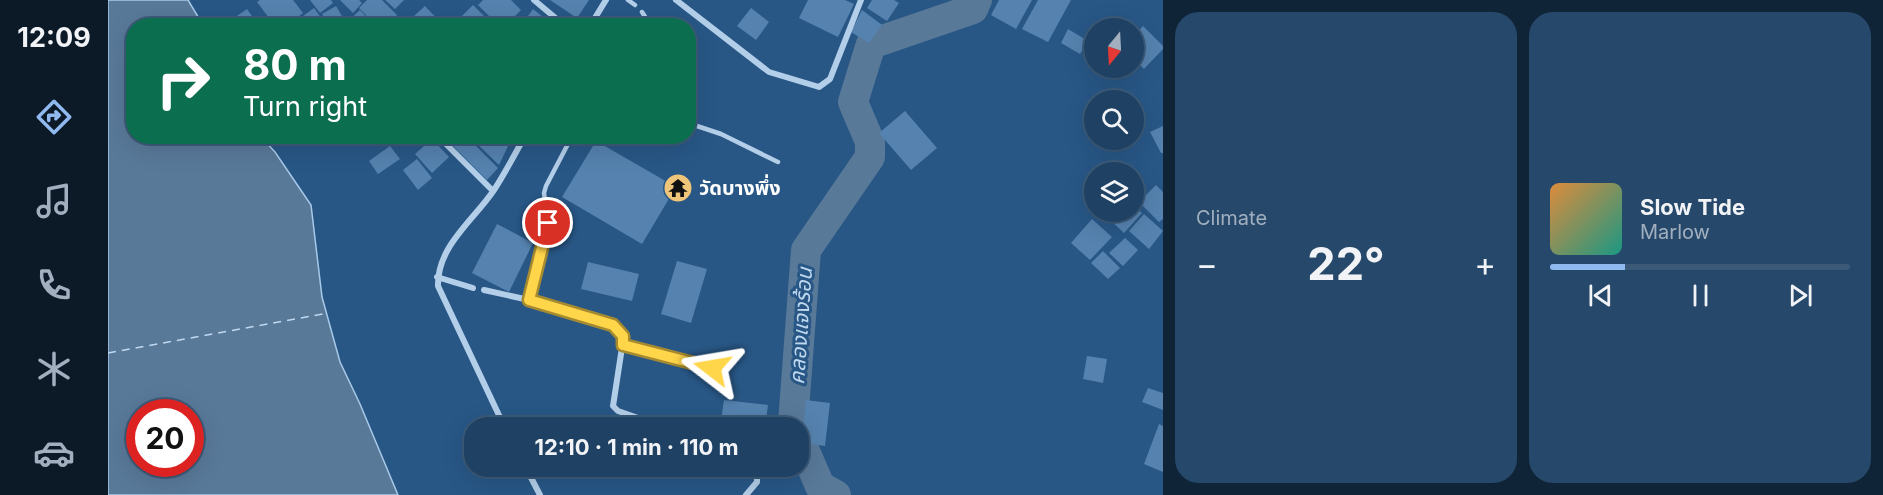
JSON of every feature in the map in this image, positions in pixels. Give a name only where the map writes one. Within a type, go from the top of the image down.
[{"type":"street","points":[[534,0],[555,18]]},
{"type":"street","points":[[595,18],[606,0]]},
{"type":"street","points":[[676,0],[769,72],[819,87],[830,79],[861,0]]},
{"type":"street","points":[[446,144],[493,191]]},
{"type":"street","points":[[500,417],[438,286],[438,277],[453,242],[493,191],[520,144]]},
{"type":"street","points":[[438,277],[473,288]]},
{"type":"street","points":[[484,290],[529,300],[613,325],[623,336],[613,406],[618,411],[635,417]]},
{"type":"street","points":[[531,477],[540,495]]},
{"type":"street","points":[[746,495],[757,482],[757,477]]},
{"type":"lane","points":[[628,0],[635,5]]},
{"type":"lane","points":[[642,12],[646,18]]},
{"type":"lane","points":[[696,126],[778,162]]},
{"type":"lane","points":[[529,300],[548,223],[544,193],[568,144]]},
{"type":"lane","points":[[623,345],[712,368]]},
{"type":"water","points":[[108,0],[188,0],[199,18],[126,18],[126,144],[268,144],[275,152],[311,205],[322,297],[340,362],[398,495],[108,495]]},
{"type":"building","points":[[260,0],[293,0],[303,13],[297,18],[269,18],[257,2]]},
{"type":"building","points":[[310,0],[331,0],[333,3],[320,13]]},
{"type":"building","points":[[340,0],[359,0],[362,3],[353,13]]},
{"type":"building","points":[[367,0],[382,0],[397,15],[394,18],[369,18],[359,8]]},
{"type":"building","points":[[385,0],[404,0],[395,9]]},
{"type":"building","points":[[483,0],[511,0],[521,10],[513,18],[491,18],[478,5]]},
{"type":"building","points":[[550,0],[589,0],[577,18]]},
{"type":"building","points":[[808,0],[845,0],[854,4],[838,37],[799,18]]},
{"type":"building","points":[[872,0],[894,0],[899,3],[887,21],[867,8]]},
{"type":"building","points":[[999,0],[1032,0],[1016,29],[991,15]]},
{"type":"building","points":[[1038,0],[1071,0],[1048,42],[1022,29]]},
{"type":"building","points":[[473,5],[486,18],[460,18]]},
{"type":"building","points":[[336,6],[343,18],[324,18],[322,14]]},
{"type":"building","points":[[425,6],[436,18],[412,18]]},
{"type":"building","points":[[314,8],[321,18],[300,18]]},
{"type":"building","points":[[751,8],[769,22],[756,40],[737,26]]},
{"type":"building","points":[[247,9],[253,18],[234,18]]},
{"type":"building","points":[[533,9],[544,18],[527,18]]},
{"type":"building","points":[[360,10],[365,15],[362,18],[351,18]]},
{"type":"building","points":[[862,10],[882,25],[869,43],[851,32]]},
{"type":"building","points":[[1144,27],[1163,46],[1163,49],[1144,69]]},
{"type":"building","points":[[1068,29],[1084,39],[1084,48],[1080,54],[1061,43]]},
{"type":"building","points":[[905,111],[937,148],[911,170],[879,133]]},
{"type":"building","points":[[1163,126],[1163,153],[1161,153],[1150,132]]},
{"type":"building","points":[[426,144],[437,144],[449,157],[432,173],[415,154]]},
{"type":"building","points":[[451,144],[474,144],[498,168],[487,180]]},
{"type":"building","points":[[477,144],[509,144],[499,165]]},
{"type":"building","points":[[594,144],[601,144],[676,187],[642,244],[562,197]]},
{"type":"building","points":[[390,146],[400,159],[378,174],[369,161]]},
{"type":"building","points":[[417,159],[432,178],[418,190],[403,170]]},
{"type":"building","points":[[1156,185],[1163,192],[1163,219],[1159,222],[1144,207],[1144,197]]},
{"type":"building","points":[[1144,214],[1163,231],[1149,249],[1129,231],[1137,222],[1144,222]]},
{"type":"building","points":[[1089,222],[1095,222],[1112,237],[1090,260],[1071,243]]},
{"type":"building","points":[[1112,222],[1134,222],[1124,233]]},
{"type":"building","points":[[497,224],[533,243],[509,292],[472,273]]},
{"type":"building","points":[[1125,238],[1138,250],[1123,266],[1109,253]]},
{"type":"building","points":[[1103,251],[1120,268],[1108,279],[1091,263]]},
{"type":"building","points":[[677,261],[707,269],[691,323],[661,314]]},
{"type":"building","points":[[588,262],[639,274],[632,301],[581,289]]},
{"type":"building","points":[[1087,356],[1107,359],[1103,383],[1083,379]]},
{"type":"building","points":[[1148,388],[1163,393],[1163,410],[1142,402]]},
{"type":"building","points":[[724,400],[768,405],[766,417],[722,417]]},
{"type":"building","points":[[806,400],[830,403],[825,446],[809,444],[809,417],[804,417]]},
{"type":"building","points":[[1159,424],[1163,426],[1163,472],[1144,464]]},
{"type":"waterway","name":"คลองแจงร้อน","points":[[793,417],[806,250],[870,157],[870,142],[853,102],[871,44],[973,9],[977,0]]},
{"type":"waterway","name":"คลองแจงร้อน","points":[[809,460],[820,486],[836,495]]},
{"type":"ferry route","points":[[108,353],[328,313]]},
{"type":"place","name":"วัดบางพึ่ง","points":[[678,188]]},
{"type":"route","points":[[548,223],[529,300],[613,325],[623,336],[623,345],[712,368]]}]
